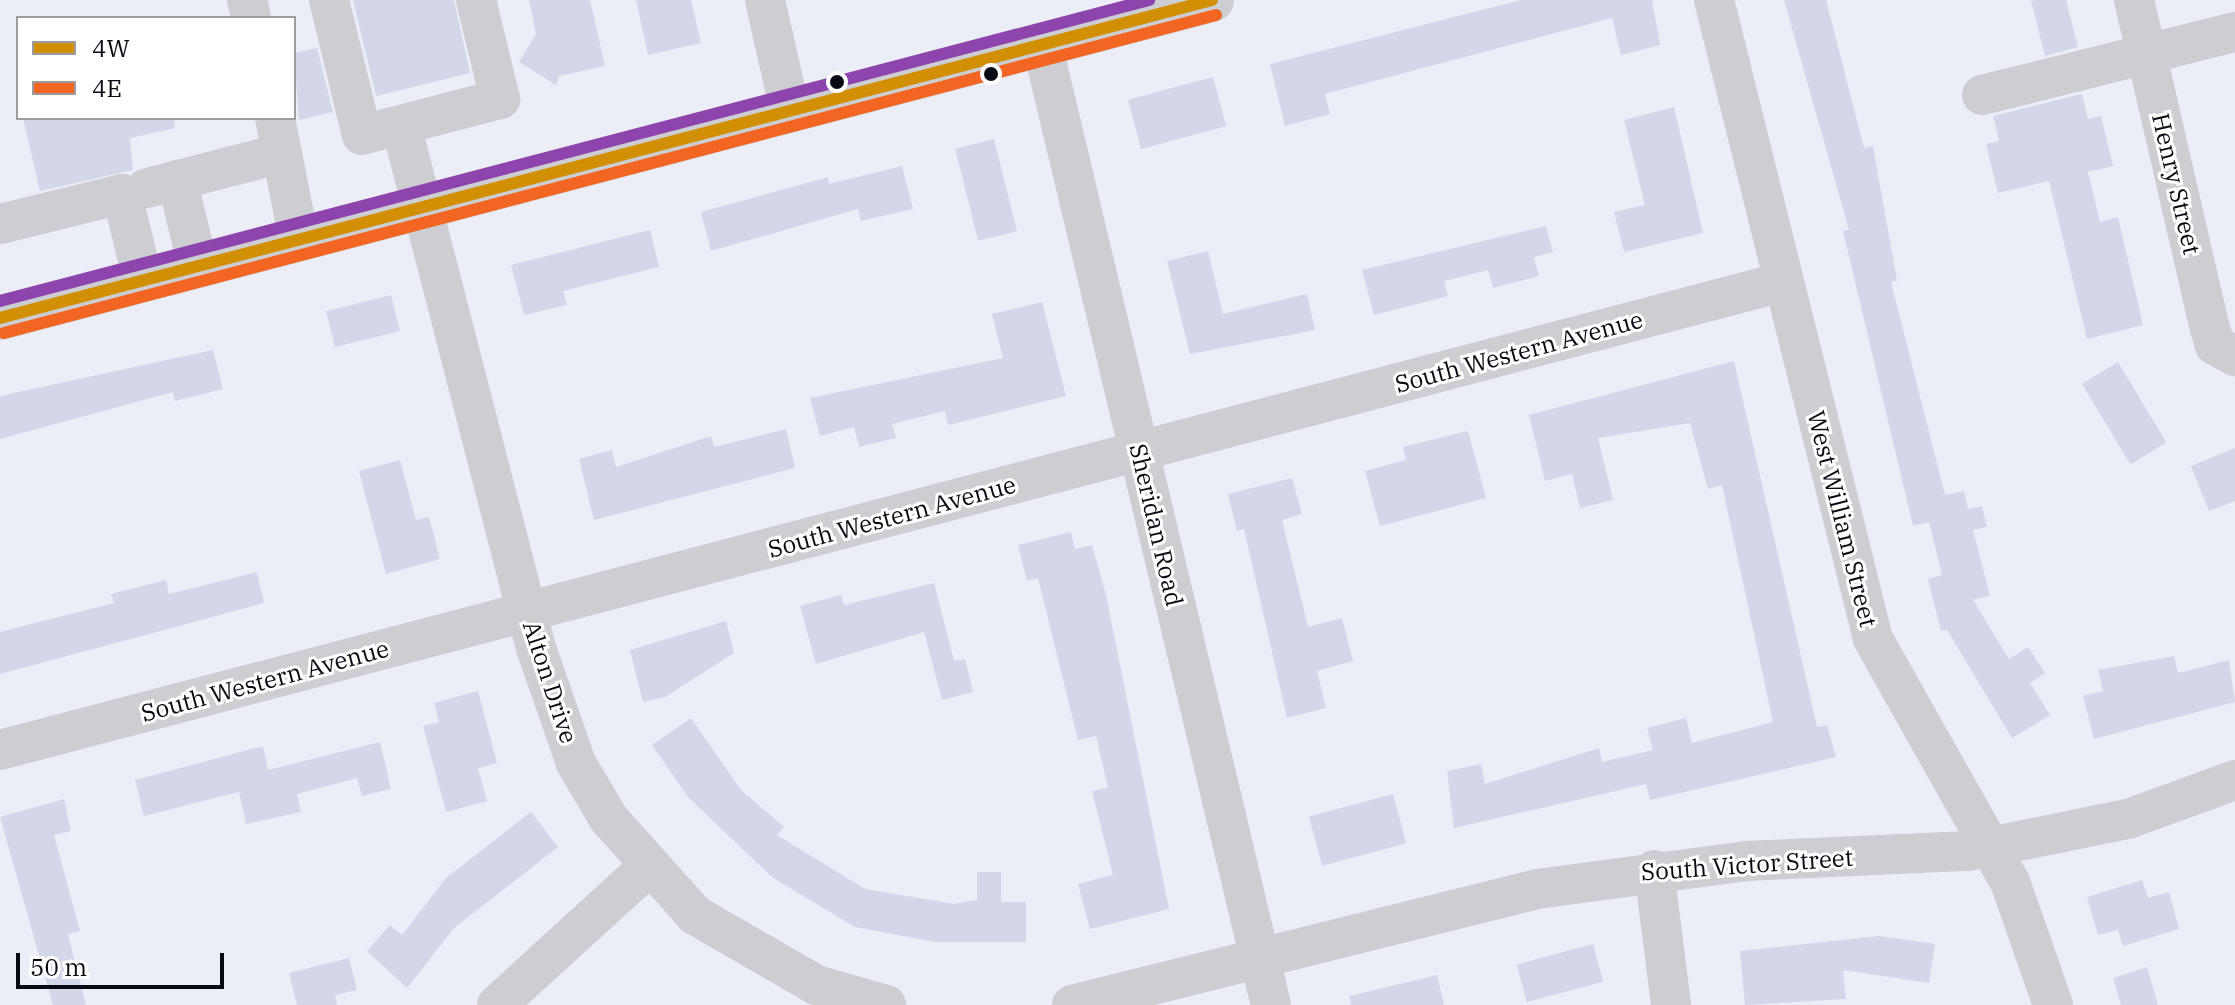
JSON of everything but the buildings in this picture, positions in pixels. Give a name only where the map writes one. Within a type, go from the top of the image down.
[{"type":"main road","points":[[2,311],[143,281],[1212,0]]},
{"type":"street","points":[[329,0],[362,135],[500,99],[476,0]]},
{"type":"street","points":[[765,0],[790,111]]},
{"type":"street","name":"West William Street","points":[[1714,0],[1873,639],[1991,847],[2053,1005]]},
{"type":"street","name":"Henry Street","points":[[2134,0],[2210,328],[2215,345],[2235,356]]},
{"type":"street","points":[[1982,95],[2235,32]]},
{"type":"street","name":"Sheridan Road","points":[[1042,44],[1271,1005]]},
{"type":"street","name":"Alton Drive","points":[[401,125],[528,612],[576,763],[647,868],[695,915],[752,954],[816,985],[886,1005]]},
{"type":"street","points":[[198,266],[162,184],[279,136],[299,240]]},
{"type":"street","points":[[0,224],[122,194],[143,281]]},
{"type":"street","name":"South Western Avenue","points":[[0,750],[1783,282]]},
{"type":"street","name":"South Victor Street","points":[[1260,959],[1537,889],[1654,870],[1991,847],[2128,819],[2235,780]]},
{"type":"street","points":[[497,1005],[647,868]]},
{"type":"street","points":[[1654,870],[1671,1005]]},
{"type":"street","points":[[1072,1005],[1260,959]]},
{"type":"transit line","points":[[0,301],[1149,0]]},
{"type":"transit line","name":"4W","points":[[0,318],[1212,0]]},
{"type":"transit line","name":"4E","points":[[4,333],[1216,15]]}]
